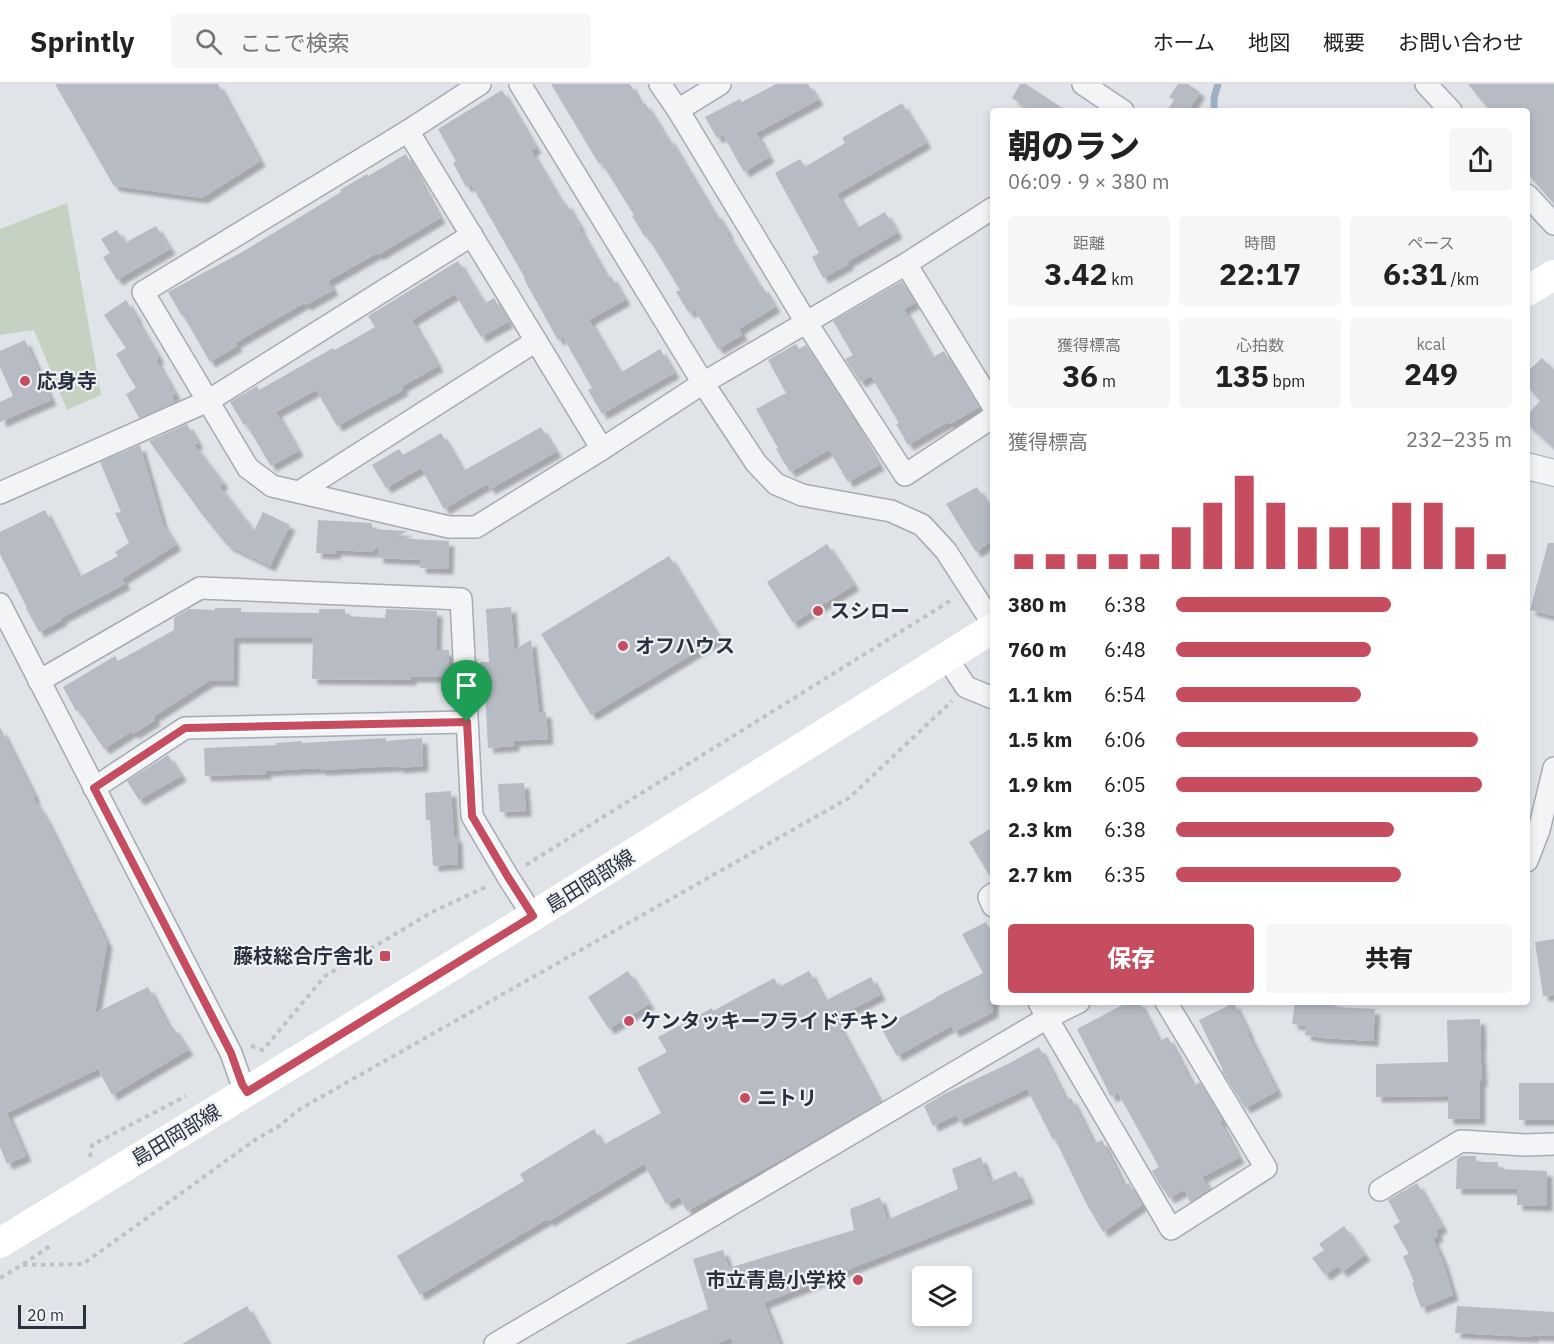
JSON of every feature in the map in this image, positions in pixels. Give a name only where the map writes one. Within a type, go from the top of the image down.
[{"type":"main road","points":[[1530,289],[1554,275]]},
{"type":"main road","name":"島田岡部線","points":[[0,1242],[533,916],[947,658],[990,628]]},
{"type":"street","points":[[480,84],[143,292],[248,468],[272,486],[448,527],[476,527],[703,383],[906,264],[990,210]]},
{"type":"street","points":[[520,84],[703,383],[756,464],[776,484],[802,495],[891,511],[922,525],[946,551],[990,621]]},
{"type":"street","points":[[660,84],[806,322],[905,475],[990,419]]},
{"type":"street","points":[[678,110],[720,84]]},
{"type":"street","points":[[1083,84],[1119,108]]},
{"type":"street","points":[[1426,84],[1448,108]]},
{"type":"street","points":[[408,130],[602,449]]},
{"type":"street","points":[[1530,198],[1554,224]]},
{"type":"street","points":[[0,493],[208,401],[472,235]]},
{"type":"street","points":[[906,264],[990,401]]},
{"type":"street","points":[[299,492],[536,341]]},
{"type":"street","points":[[1530,467],[1554,473]]},
{"type":"street","points":[[39,681],[200,588],[461,599],[472,816],[533,916]]},
{"type":"street","points":[[1,609],[231,1053],[247,1092]]},
{"type":"street","points":[[947,658],[966,687],[990,697]]},
{"type":"street","points":[[94,788],[185,728],[467,722]]},
{"type":"street","points":[[1530,854],[1540,831],[1554,768]]},
{"type":"street","points":[[501,1342],[1043,1010],[1066,1005]]},
{"type":"street","points":[[1043,1010],[1171,1229],[1266,1168],[1168,1005]]},
{"type":"street","points":[[1380,1190],[1461,1141],[1526,1145],[1554,1144]]},
{"type":"path","points":[[247,1045],[263,1050],[325,976],[432,912],[508,877],[970,588]]},
{"type":"path","points":[[0,1278],[22,1265],[83,1264],[300,1109],[849,798],[966,687]]},
{"type":"path","points":[[90,1164],[92,1145],[192,1093]]},
{"type":"green space","points":[[67,203],[101,395],[67,410],[34,330],[0,335],[0,229]]},
{"type":"building","points":[[55,84],[218,84],[260,161],[202,198],[114,186]]},
{"type":"building","points":[[551,84],[630,84],[641,105],[645,103],[667,139],[669,138],[760,288],[762,286],[775,307],[739,329],[742,335],[718,349],[694,309],[689,313],[676,292],[680,290]]},
{"type":"building","points":[[776,84],[808,84],[818,100],[756,133],[769,157],[744,172],[723,135],[717,138],[705,117],[740,99],[742,102]]},
{"type":"building","points":[[1020,84],[1026,84],[1062,108],[1027,108],[1012,98]]},
{"type":"building","points":[[1178,84],[1188,84],[1200,92],[1190,108],[1169,108],[1174,100],[1169,97]]},
{"type":"building","points":[[1468,84],[1554,84],[1554,204],[1530,176],[1530,108],[1488,108]]},
{"type":"building","points":[[502,90],[536,148],[531,151],[563,205],[566,203],[607,278],[611,276],[625,300],[589,320],[620,373],[660,349],[674,373],[602,414],[588,390],[592,388],[563,337],[558,340],[471,184],[466,187],[453,163],[456,161],[438,129]]},
{"type":"building","points":[[902,103],[926,143],[837,194],[857,228],[885,212],[897,233],[823,278],[812,257],[819,253],[775,173],[800,159],[805,167],[845,143],[842,138]]},
{"type":"building","points":[[406,154],[440,218],[378,255],[377,253],[328,281],[333,290],[306,305],[304,303],[235,343],[237,346],[210,362],[168,292],[244,251],[341,192],[340,190]]},
{"type":"building","points":[[156,226],[170,249],[117,280],[103,257],[110,253],[101,239],[117,230],[125,243]]},
{"type":"building","points":[[458,261],[484,304],[494,298],[508,322],[481,337],[455,294],[412,320],[438,366],[401,387],[403,390],[337,426],[316,390],[276,412],[298,451],[271,466],[230,402],[257,386],[259,390],[375,327],[368,316]]},
{"type":"building","points":[[902,281],[915,303],[904,309],[932,358],[944,351],[979,407],[908,445],[896,424],[899,423],[871,376],[860,382],[845,359],[853,355],[833,321]]},
{"type":"building","points":[[126,300],[159,358],[156,360],[175,394],[172,396],[175,402],[139,418],[126,394],[136,388],[116,354],[126,348],[104,315]]},
{"type":"building","name":"応身寺","points":[[25,340],[51,400],[0,422],[0,402],[13,396],[0,367],[0,351]]},
{"type":"building","points":[[796,344],[799,349],[806,345],[879,465],[848,482],[829,450],[790,472],[756,409],[786,393],[768,360]]},
{"type":"building","points":[[1542,358],[1554,370],[1554,448],[1530,427],[1530,412],[1540,401],[1530,389],[1530,369]]},
{"type":"building","points":[[187,424],[198,443],[194,445],[223,483],[219,486],[254,531],[263,512],[290,525],[270,566],[227,545],[149,441]]},
{"type":"building","points":[[541,427],[556,452],[490,489],[487,484],[444,509],[421,468],[386,488],[372,465],[399,449],[403,455],[441,433],[463,471]]},
{"type":"building","points":[[140,445],[163,525],[176,545],[122,579],[125,584],[39,632],[0,554],[0,532],[45,510],[79,577],[118,556],[115,552],[129,543],[115,513],[121,512],[100,462]]},
{"type":"building","points":[[977,487],[990,509],[990,542],[976,552],[946,504]]},
{"type":"building","points":[[318,520],[372,523],[372,529],[407,531],[395,538],[449,541],[448,569],[420,568],[421,560],[378,558],[378,547],[371,552],[336,550],[335,554],[316,553]]},
{"type":"building","points":[[1548,543],[1554,543],[1554,616],[1530,610]]},
{"type":"building","points":[[827,544],[854,585],[793,623],[767,582]]},
{"type":"building","points":[[669,556],[719,638],[591,715],[541,634]]},
{"type":"building","points":[[511,607],[514,650],[531,640],[539,712],[546,712],[548,739],[514,741],[514,746],[488,748],[485,690],[481,690],[480,662],[489,662],[486,609]]},
{"type":"building","points":[[215,608],[241,608],[241,612],[319,613],[319,609],[345,609],[345,616],[385,618],[386,609],[437,611],[436,650],[449,650],[449,677],[411,677],[411,680],[312,679],[313,638],[234,638],[233,681],[209,681],[153,717],[155,720],[133,734],[132,731],[104,749],[78,710],[76,711],[63,687],[115,656],[118,661],[174,630],[174,618],[189,609],[215,610]]},
{"type":"building","points":[[0,727],[35,797],[33,798],[46,819],[107,943],[95,1013],[148,987],[170,1029],[173,1027],[188,1050],[112,1095],[98,1069],[7,1113],[26,1156],[7,1164],[0,1147]]},
{"type":"building","points":[[386,738],[386,741],[422,738],[423,766],[320,770],[320,768],[266,771],[266,774],[205,776],[204,748]]},
{"type":"building","points":[[168,755],[181,776],[139,800],[127,781]]},
{"type":"building","points":[[524,783],[526,811],[500,812],[498,784]]},
{"type":"building","points":[[451,791],[458,864],[433,866],[430,820],[426,820],[425,793]]},
{"type":"building","points":[[990,829],[990,876],[969,842]]},
{"type":"building","points":[[986,922],[990,929],[990,1005],[993,1005],[993,1012],[954,1032],[951,1026],[897,1056],[881,1028],[983,973],[962,934]]},
{"type":"building","points":[[1554,939],[1554,995],[1543,996],[1535,942]]},
{"type":"building","points":[[628,971],[649,1004],[609,1029],[588,997]]},
{"type":"building","points":[[809,971],[825,1001],[871,977],[880,995],[835,1018],[880,1102],[687,1211],[679,1197],[666,1204],[644,1164],[420,1295],[397,1256],[524,1181],[520,1174],[594,1129],[603,1145],[661,1113],[637,1068],[667,1052],[658,1037],[774,978],[779,987]]},
{"type":"building","points":[[1122,1005],[1141,1005],[1159,1041],[1168,1037],[1193,1086],[1200,1082],[1222,1120],[1220,1121],[1239,1158],[1202,1177],[1209,1189],[1190,1202],[1184,1190],[1169,1198],[1152,1171],[1159,1167],[1118,1093],[1111,1097],[1077,1029]]},
{"type":"building","points":[[1230,1005],[1235,1005],[1277,1091],[1245,1108],[1222,1071],[1199,1020]]},
{"type":"building","points":[[1295,1005],[1335,1005],[1335,1007],[1375,1009],[1373,1041],[1305,1035],[1306,1026],[1292,1024]]},
{"type":"building","points":[[1480,1019],[1482,1081],[1480,1081],[1480,1119],[1448,1119],[1448,1096],[1376,1097],[1376,1064],[1448,1062],[1447,1020]]},
{"type":"building","points":[[1039,1047],[1066,1100],[1071,1098],[1094,1144],[1102,1140],[1124,1186],[1129,1183],[1142,1205],[1103,1232],[1027,1089],[959,1121],[956,1115],[933,1126],[924,1106]]},
{"type":"building","points":[[1519,1083],[1554,1083],[1554,1120],[1519,1120]]},
{"type":"building","points":[[1461,1156],[1476,1156],[1476,1162],[1498,1162],[1498,1169],[1547,1171],[1547,1206],[1517,1205],[1517,1189],[1456,1189],[1457,1159]]},
{"type":"building","points":[[981,1157],[990,1182],[1016,1171],[1029,1198],[764,1303],[780,1344],[733,1344],[731,1338],[715,1344],[625,1344],[708,1309],[693,1259],[723,1250],[729,1268],[854,1230],[850,1209],[880,1197],[887,1220],[958,1189],[952,1169]]},
{"type":"building","points":[[1417,1183],[1442,1227],[1436,1231],[1438,1236],[1433,1239],[1453,1295],[1421,1308],[1412,1283],[1414,1282],[1403,1256],[1409,1254],[1393,1226],[1400,1222],[1388,1200]]},
{"type":"building","points":[[1344,1226],[1365,1255],[1342,1272],[1338,1266],[1325,1275],[1312,1258],[1324,1250],[1319,1244]]},
{"type":"building","points":[[247,1306],[268,1344],[182,1344]]},
{"type":"building","points":[[1457,1306],[1554,1312],[1554,1336],[1455,1333]]},
{"type":"waterway","points":[[1214,108],[1218,84]]},
{"type":"place","name":"応身寺","points":[[25,381]]},
{"type":"place","name":"スシロー","points":[[818,611]]},
{"type":"place","name":"オフハウス","points":[[623,646]]},
{"type":"place","name":"藤枝総合庁舎北","points":[[385,956]]},
{"type":"place","name":"ケンタッキーフライドチキン","points":[[629,1021]]},
{"type":"place","name":"ニトリ","points":[[745,1098]]},
{"type":"place","name":"市立青島小学校","points":[[858,1280]]},
{"type":"route","points":[[467,722],[472,816],[533,916],[247,1092],[231,1053],[94,788],[185,728],[467,722]]}]
